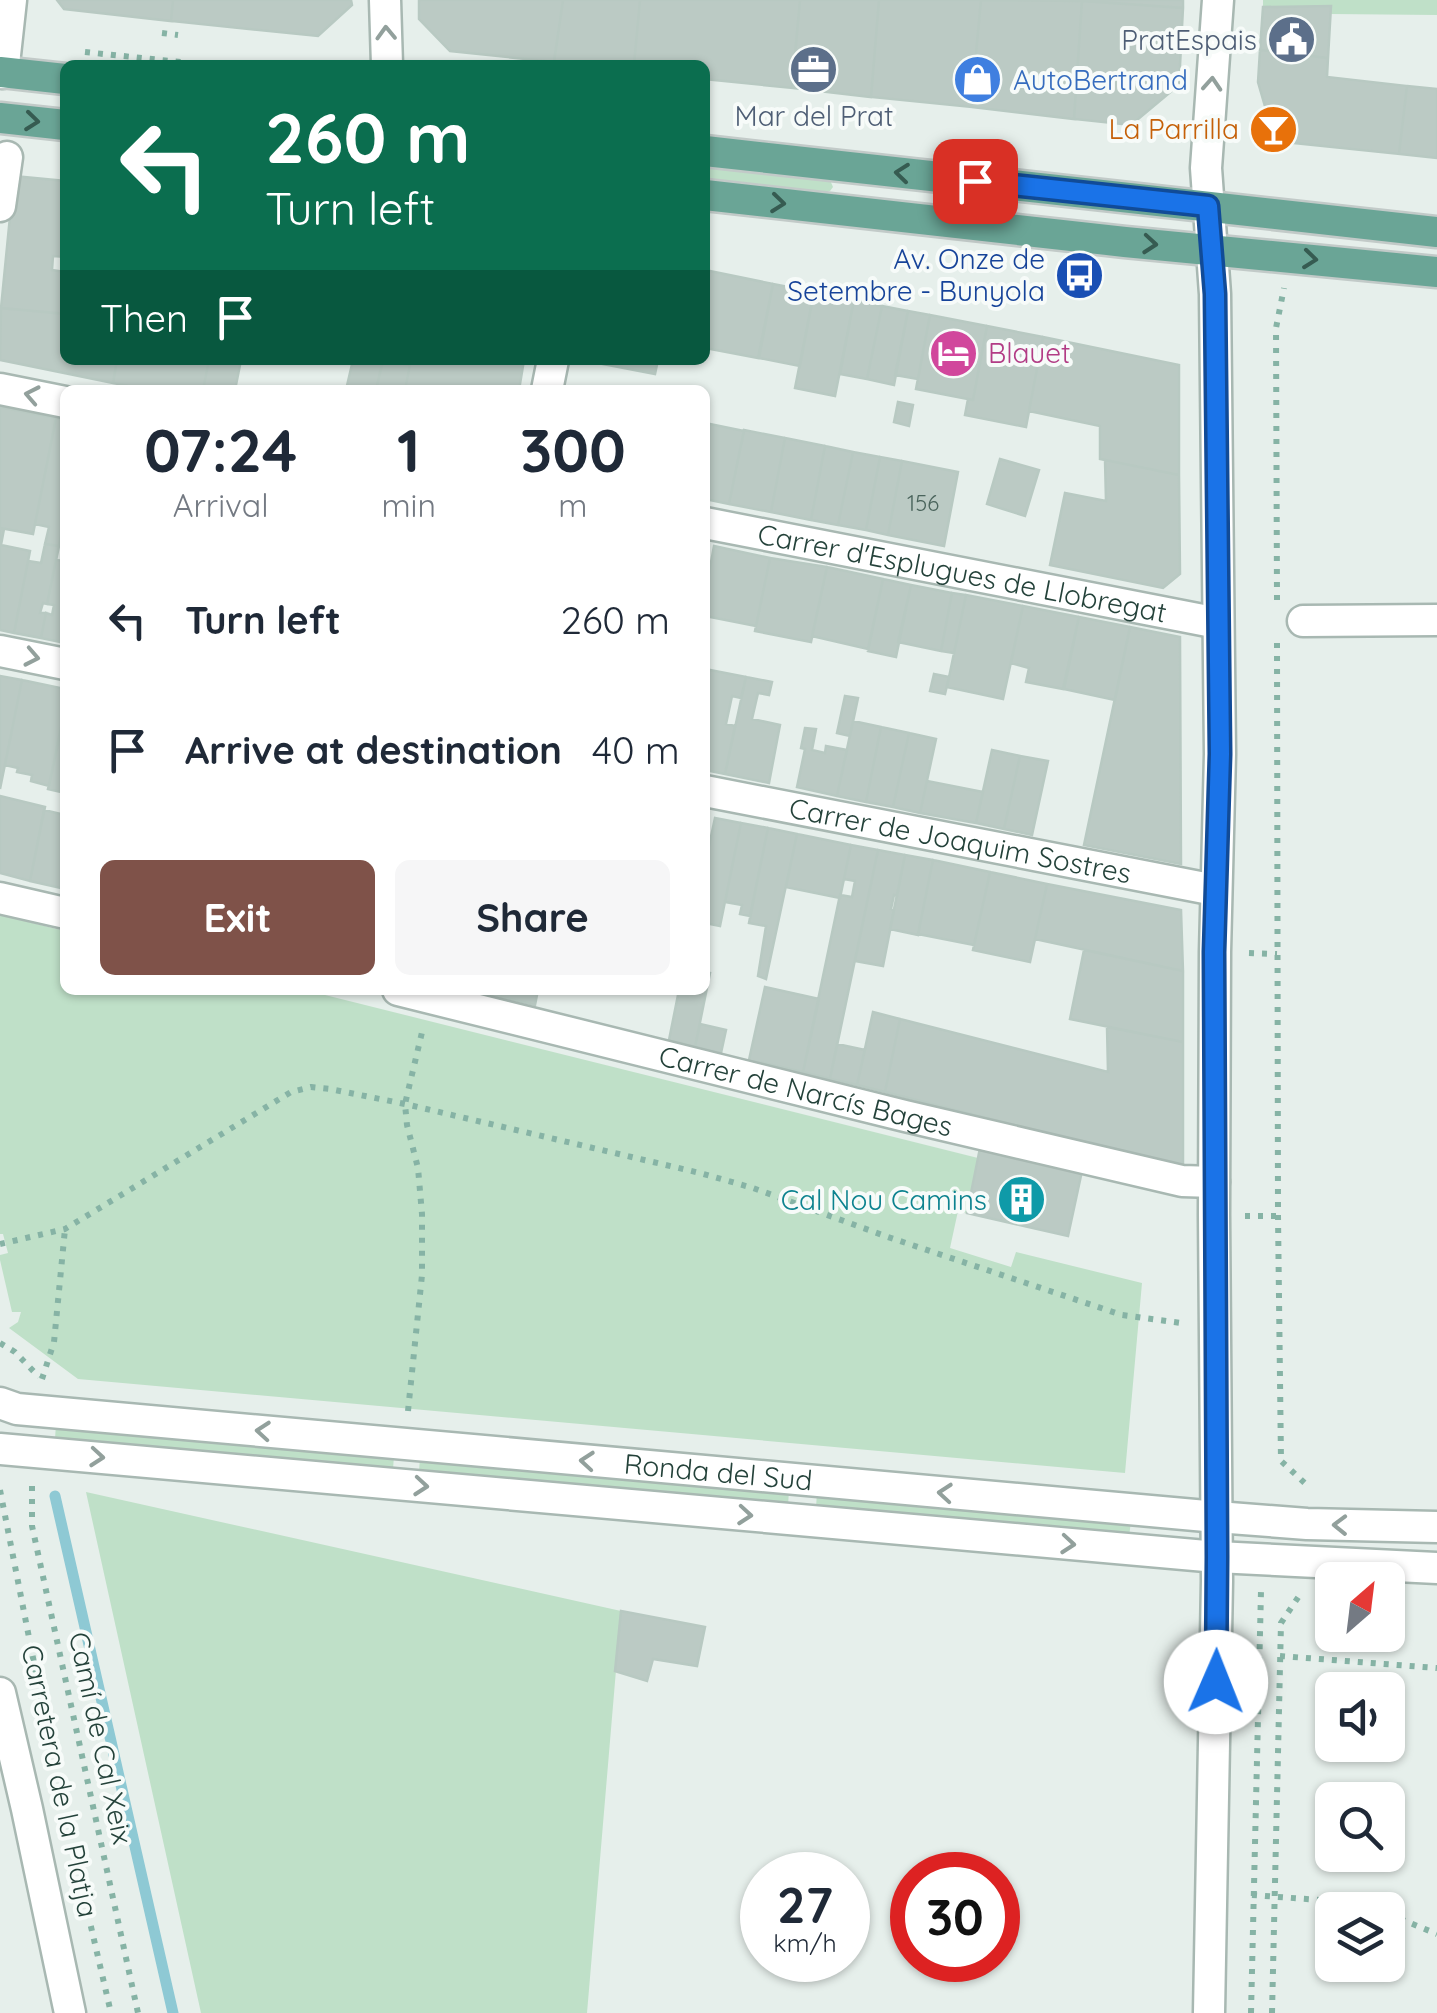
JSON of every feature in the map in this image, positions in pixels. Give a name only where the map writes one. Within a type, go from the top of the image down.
[{"type":"main road","points":[[1,72],[60,78]]},
{"type":"main road","points":[[0,118],[60,124]]},
{"type":"main road","points":[[710,153],[1437,232]]},
{"type":"main road","points":[[710,196],[1437,272]]},
{"type":"street","points":[[1,72],[11,0]]},
{"type":"street","points":[[384,0],[387,60]]},
{"type":"street","points":[[1209,2013],[1217,1557],[1214,1182],[1220,754],[1215,294],[1206,168],[1218,0]]},
{"type":"street","points":[[0,206],[6,157]]},
{"type":"street","points":[[0,389],[60,401]]},
{"type":"street","name":"Carrer d'Esplugues de Llobregat","points":[[710,524],[1218,623]]},
{"type":"street","points":[[1286,625],[1437,620]]},
{"type":"street","points":[[0,650],[60,663]]},
{"type":"street","name":"Carrer de Joaquim Sostres","points":[[710,792],[1216,890]]},
{"type":"street","points":[[0,898],[60,912]]},
{"type":"street","name":"Carrer de Narcís Bages","points":[[435,995],[906,1116],[1164,1177],[1198,1184],[1214,1182]]},
{"type":"street","name":"Ronda del Sud","points":[[0,1403],[16,1410],[1217,1518],[1437,1527]]},
{"type":"street","name":"Ronda del Sud","points":[[0,1449],[1217,1557],[1437,1568]]},
{"type":"street","name":"Carretera de la Platja","points":[[0,1693],[70,2013]]},
{"type":"path","points":[[162,33],[178,36]]},
{"type":"path","points":[[119,55],[164,60]]},
{"type":"path","points":[[1286,278],[1276,328],[1286,625],[1277,954],[1282,1461],[1308,1487]]},
{"type":"path","points":[[1246,953],[1277,954]]},
{"type":"path","points":[[408,1414],[422,1275],[422,1214],[418,1168],[405,1104],[431,995]]},
{"type":"path","points":[[3,1244],[65,1228],[290,1092],[330,1088],[753,1188],[1122,1315],[1182,1324]]},
{"type":"path","points":[[1239,1216],[1278,1216]]},
{"type":"path","points":[[0,1343],[26,1362],[41,1384],[54,1342],[65,1228]]},
{"type":"path","name":"Camí de Cal Xeix","points":[[32,1472],[32,1526],[138,2013]]},
{"type":"path","name":"Carretera de la Platja","points":[[0,1490],[51,1749]]},
{"type":"path","points":[[1251,2013],[1261,1574]]},
{"type":"path","points":[[1272,2013],[1281,1623],[1304,1588]]},
{"type":"path","points":[[1280,1656],[1437,1668]]},
{"type":"path","name":"Carretera de la Platja","points":[[78,1871],[112,2013]]},
{"type":"path","points":[[1211,1893],[1315,1900]]},
{"type":"path","points":[[1405,1921],[1437,1934]]},
{"type":"green space","points":[[1263,0],[1437,0],[1437,15],[1330,14],[1330,6],[1263,7]]},
{"type":"green space","points":[[710,167],[830,180],[830,191],[817,194],[710,183]]},
{"type":"green space","points":[[0,915],[60,930],[60,995],[325,995],[978,1158],[967,1213],[958,1211],[950,1248],[1011,1267],[1016,1252],[1142,1283],[1125,1473],[78,1379],[9,1328],[18,1322],[21,1312],[12,1312],[0,1260],[0,1255],[8,1253],[0,1234]]},
{"type":"green space","points":[[56,1424],[394,1455],[393,1470],[55,1439]]},
{"type":"green space","points":[[420,1457],[789,1490],[788,1506],[419,1472]]},
{"type":"green space","points":[[86,1492],[621,1611],[587,2013],[201,2013]]},
{"type":"green space","points":[[817,1492],[1131,1521],[1129,1537],[816,1508]]},
{"type":"building","points":[[57,0],[173,0],[171,21],[64,9]]},
{"type":"building","points":[[173,0],[351,0],[352,5],[318,36],[171,21]]},
{"type":"building","points":[[419,0],[563,0],[554,60],[450,51],[419,19]]},
{"type":"building","points":[[563,0],[640,0],[634,60],[554,60]]},
{"type":"building","points":[[640,0],[800,0],[792,88],[710,80],[710,60],[634,60]]},
{"type":"building","points":[[800,0],[879,0],[871,97],[792,88]]},
{"type":"building","points":[[879,0],[981,0],[971,107],[871,97]]},
{"type":"building","points":[[981,0],[1082,1],[1074,119],[971,107]]},
{"type":"building","points":[[1071,0],[1183,0],[1183,8]]},
{"type":"building","points":[[1082,1],[1183,8],[1179,85],[1131,125],[1074,119]]},
{"type":"building","points":[[1331,6],[1328,58],[1260,50],[1263,7]]},
{"type":"building","points":[[1260,50],[1328,58],[1327,77],[1407,86],[1399,154],[1275,141],[1258,82]]},
{"type":"building","points":[[1407,86],[1437,89],[1437,158],[1399,154]]},
{"type":"building","points":[[14,176],[60,181],[60,257],[53,256],[52,270],[60,271],[60,314],[1,308]]},
{"type":"building","points":[[710,271],[773,284],[758,358],[710,349]]},
{"type":"building","points":[[773,284],[814,292],[800,366],[759,358]]},
{"type":"building","points":[[814,292],[854,300],[835,396],[795,388]]},
{"type":"building","points":[[854,300],[882,306],[867,379],[840,374]]},
{"type":"building","points":[[882,306],[908,311],[894,385],[867,379]]},
{"type":"building","points":[[1,308],[60,314],[60,365],[116,365],[113,383],[0,360]]},
{"type":"building","points":[[908,311],[930,315],[918,379],[895,375]]},
{"type":"building","name":"Blauet","points":[[930,315],[987,326],[973,400],[916,389]]},
{"type":"building","points":[[987,326],[1043,337],[1026,427],[965,415],[968,399],[973,400]]},
{"type":"building","points":[[1043,337],[1179,365],[1179,475],[1100,459],[1100,426],[1029,411]]},
{"type":"building","points":[[116,365],[208,365],[204,385],[113,383]]},
{"type":"building","points":[[208,365],[240,365],[236,385],[204,385]]},
{"type":"building","points":[[352,365],[382,365],[377,385],[347,385]]},
{"type":"building","points":[[382,365],[410,365],[406,385],[377,385]]},
{"type":"building","points":[[410,365],[523,365],[520,385],[406,385]]},
{"type":"building","points":[[608,365],[657,365],[655,374]]},
{"type":"building","points":[[898,402],[913,405],[909,426],[894,422]]},
{"type":"building","points":[[0,407],[56,418],[33,534],[0,528]]},
{"type":"building","points":[[56,418],[60,419],[59,546],[45,544],[49,527],[35,524]]},
{"type":"building","points":[[710,424],[744,431],[729,504],[710,500]]},
{"type":"building","points":[[744,430],[785,438],[771,512],[729,504]]},
{"type":"building","points":[[785,438],[825,446],[811,520],[771,512]]},
{"type":"building","points":[[825,446],[853,452],[838,525],[811,520]]},
{"type":"building","points":[[853,452],[880,457],[866,530],[838,525]]},
{"type":"building","points":[[880,457],[902,461],[888,535],[866,530]]},
{"type":"building","points":[[1000,459],[1039,470],[1025,516],[987,504]]},
{"type":"building","points":[[1105,460],[1179,475],[1180,574],[1163,588],[1050,565],[1065,493],[1106,501]]},
{"type":"building","points":[[902,461],[958,472],[944,546],[888,535]]},
{"type":"building","points":[[0,528],[4,529],[1,545],[30,551],[14,633],[0,630]]},
{"type":"building","points":[[45,544],[59,546],[47,604],[43,603],[40,613],[46,613],[41,638],[14,633],[28,561],[41,563]]},
{"type":"building","points":[[714,546],[770,558],[756,626],[710,617]]},
{"type":"building","points":[[770,558],[827,567],[811,642],[755,631]]},
{"type":"building","points":[[56,560],[60,560],[60,642],[41,638],[46,613],[52,615],[54,605],[47,604]]},
{"type":"building","points":[[827,567],[883,579],[868,649],[812,636]]},
{"type":"building","points":[[883,579],[911,585],[896,657],[868,651]]},
{"type":"building","points":[[911,585],[952,593],[941,651],[898,642]]},
{"type":"building","points":[[952,593],[966,595],[954,653],[941,651]]},
{"type":"building","points":[[966,595],[1023,606],[1003,699],[947,687]]},
{"type":"building","points":[[1023,606],[1079,617],[1063,689],[1026,682],[1029,668],[1011,663]]},
{"type":"building","points":[[1079,617],[1130,627],[1115,700],[1064,689]]},
{"type":"building","points":[[1130,627],[1180,637],[1181,864],[1084,845]]},
{"type":"building","points":[[710,670],[746,677],[741,698],[732,696],[726,724],[735,726],[725,774],[710,771]]},
{"type":"building","points":[[934,674],[949,677],[945,694],[930,691]]},
{"type":"building","points":[[0,676],[22,680],[0,789]]},
{"type":"building","points":[[746,677],[772,682],[769,695],[758,693],[752,719],[780,725],[769,783],[725,774]]},
{"type":"building","points":[[22,680],[60,688],[60,732],[49,786],[31,781],[32,775],[5,765]]},
{"type":"building","points":[[845,696],[858,698],[850,736],[837,733]]},
{"type":"building","points":[[853,721],[881,727],[866,802],[837,796]]},
{"type":"building","points":[[881,727],[909,733],[893,807],[866,802]]},
{"type":"building","points":[[805,728],[816,729],[812,750],[825,753],[826,746],[847,750],[837,796],[797,787]]},
{"type":"building","points":[[909,733],[936,739],[920,813],[893,807]]},
{"type":"building","points":[[60,739],[60,792],[48,789]]},
{"type":"building","points":[[992,750],[1020,756],[1004,829],[976,823]]},
{"type":"building","points":[[1020,756],[1048,761],[1032,835],[1004,829]]},
{"type":"building","points":[[927,781],[983,792],[976,823],[920,813]]},
{"type":"building","points":[[0,796],[45,807],[30,881],[0,873]]},
{"type":"building","points":[[44,810],[60,814],[60,888],[30,881]]},
{"type":"building","points":[[715,818],[741,823],[720,926],[710,924],[710,842]]},
{"type":"building","points":[[741,823],[768,828],[750,916],[740,914],[742,905],[725,902]]},
{"type":"building","points":[[768,828],[797,834],[766,979],[758,976],[766,926],[749,923]]},
{"type":"building","points":[[797,834],[851,845],[840,898],[786,887]]},
{"type":"building","points":[[851,845],[878,850],[830,1079],[803,1072],[840,895],[852,897],[855,881],[844,879]]},
{"type":"building","points":[[878,850],[905,855],[891,909],[894,910],[883,966],[855,961]]},
{"type":"building","points":[[905,855],[933,860],[918,935],[890,929]]},
{"type":"building","points":[[933,860],[990,872],[974,945],[918,934]]},
{"type":"building","points":[[990,872],[1047,884],[1030,962],[973,950]]},
{"type":"building","points":[[1047,884],[1181,910],[1183,971],[1035,939]]},
{"type":"building","points":[[1084,950],[1183,971],[1183,1042],[1070,1019]]},
{"type":"building","points":[[765,987],[819,999],[803,1072],[749,1060]]},
{"type":"building","points":[[494,995],[537,995],[535,1005]]},
{"type":"building","points":[[678,995],[706,995],[695,1047],[669,1040]]},
{"type":"building","points":[[873,1012],[900,1019],[885,1092],[857,1085]]},
{"type":"building","points":[[900,1019],[1108,1072],[1107,1027],[1183,1042],[1183,1168],[885,1092]]},
{"type":"building","points":[[700,1024],[726,1030],[721,1053],[695,1047]]},
{"type":"building","points":[[837,1044],[865,1050],[857,1085],[830,1079]]},
{"type":"building","name":"Cal Nou Camins","points":[[980,1148],[1082,1171],[1068,1236],[967,1213]]},
{"type":"building","points":[[621,1611],[705,1627],[697,1666],[653,1659],[647,1681],[615,1671]]},
{"type":"waterway","points":[[55,1496],[173,2013]]},
{"type":"place","name":"PratEspais","points":[[1292,40]]},
{"type":"place","name":"Mar del Prat","points":[[814,69]]},
{"type":"place","name":"AutoBertrand","points":[[978,80]]},
{"type":"place","name":"La Parrilla","points":[[1274,129]]},
{"type":"place","name":"Av. Onze de Setembre - Bunyola","points":[[1080,275]]},
{"type":"place","name":"Blauet","points":[[953,353]]},
{"type":"place","name":"Cal Nou Camins","points":[[1022,1200]]},
{"type":"route","points":[[975,181],[1208,206],[1215,294],[1220,754],[1214,952],[1216,1682]]}]
